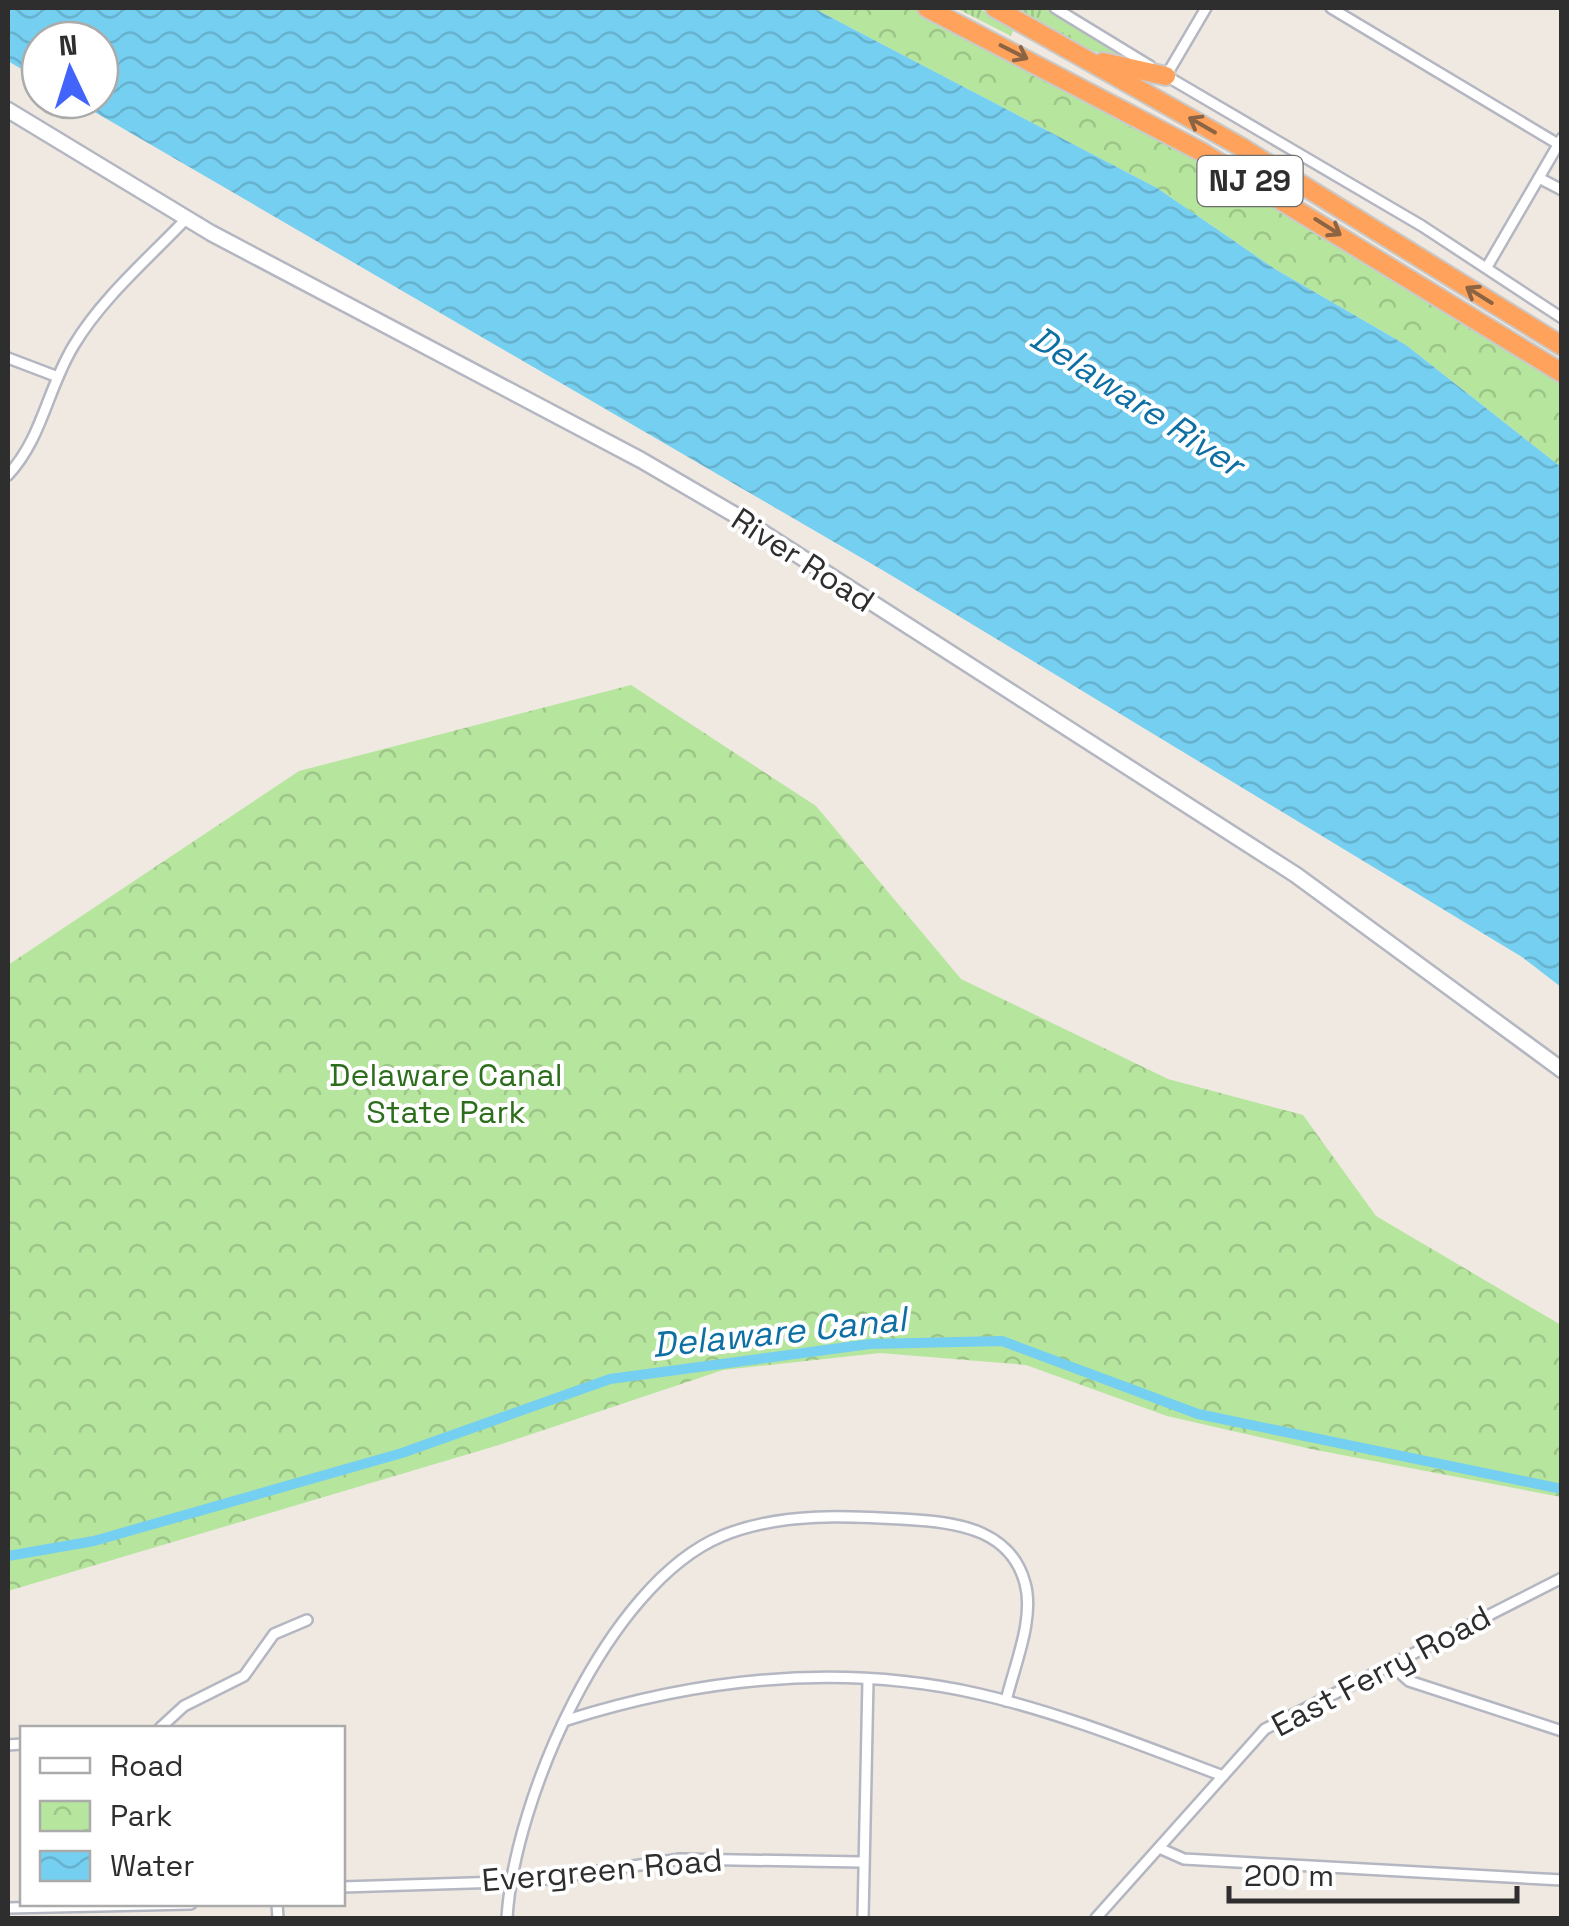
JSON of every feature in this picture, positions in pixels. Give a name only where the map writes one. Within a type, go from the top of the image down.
[{"type":"highway","name":"NJ 29","points":[[931,8],[1200,152],[1562,372]]},
{"type":"highway","name":"NJ 29","points":[[995,8],[1241,147],[1562,346]]},
{"type":"highway","points":[[1083,57],[1166,76]]},
{"type":"main road","name":"River Road","points":[[8,110],[186,218],[641,460],[737,516],[1296,875],[1562,1070]]},
{"type":"street","points":[[1055,8],[1487,266],[1562,318]]},
{"type":"street","points":[[1166,76],[1206,8]]},
{"type":"street","points":[[1330,8],[1560,141],[1487,266]]},
{"type":"street","points":[[1540,178],[1562,190]]},
{"type":"street","points":[[8,475],[38,432],[58,377],[90,322],[186,218]]},
{"type":"street","points":[[8,358],[58,377]]},
{"type":"street","points":[[508,1918],[512,1881],[534,1800],[567,1720],[618,1631],[670,1568],[702,1546],[738,1530],[806,1518],[960,1523],[1003,1547],[1023,1577],[1028,1599],[1006,1701]]},
{"type":"street","name":"East Ferry Road","points":[[1096,1918],[1265,1729],[1562,1578]]},
{"type":"street","points":[[162,1726],[184,1706],[244,1676],[274,1634],[306,1620]]},
{"type":"street","points":[[1390,1665],[1409,1681],[1562,1731]]},
{"type":"street","points":[[567,1720],[655,1695],[745,1680],[868,1680],[951,1689],[1006,1701],[1223,1776]]},
{"type":"street","points":[[863,1918],[861,1862],[868,1680]]},
{"type":"street","points":[[1159,1848],[1184,1859],[1562,1880]]},
{"type":"street","name":"Evergreen Road","points":[[345,1887],[512,1881],[680,1859],[861,1862]]},
{"type":"street","points":[[8,1908],[100,1906]]},
{"type":"green space","points":[[813,8],[937,8],[1146,121],[1561,372],[1561,467],[1406,345],[1275,269],[1157,188]]},
{"type":"green space","points":[[956,8],[978,8],[1014,28],[1011,36]]},
{"type":"green space","points":[[1017,8],[1044,8],[1132,63],[1090,50]]},
{"type":"green space","name":"Delaware Canal State Park","points":[[631,685],[816,806],[961,979],[1168,1079],[1303,1115],[1376,1216],[1561,1325],[1561,1497],[1311,1449],[1167,1416],[1026,1365],[880,1353],[723,1370],[499,1445],[8,1591],[8,965],[299,771]]},
{"type":"water","name":"Delaware River","points":[[8,8],[813,8],[1157,188],[1275,269],[1406,345],[1561,467],[1561,987],[1522,957],[884,571],[108,120],[120,120],[120,20],[20,20],[20,68],[8,61]]},
{"type":"waterway","name":"Delaware Canal","points":[[8,1556],[94,1541],[402,1453],[610,1379],[870,1344],[1002,1341],[1198,1414],[1562,1489]]}]
